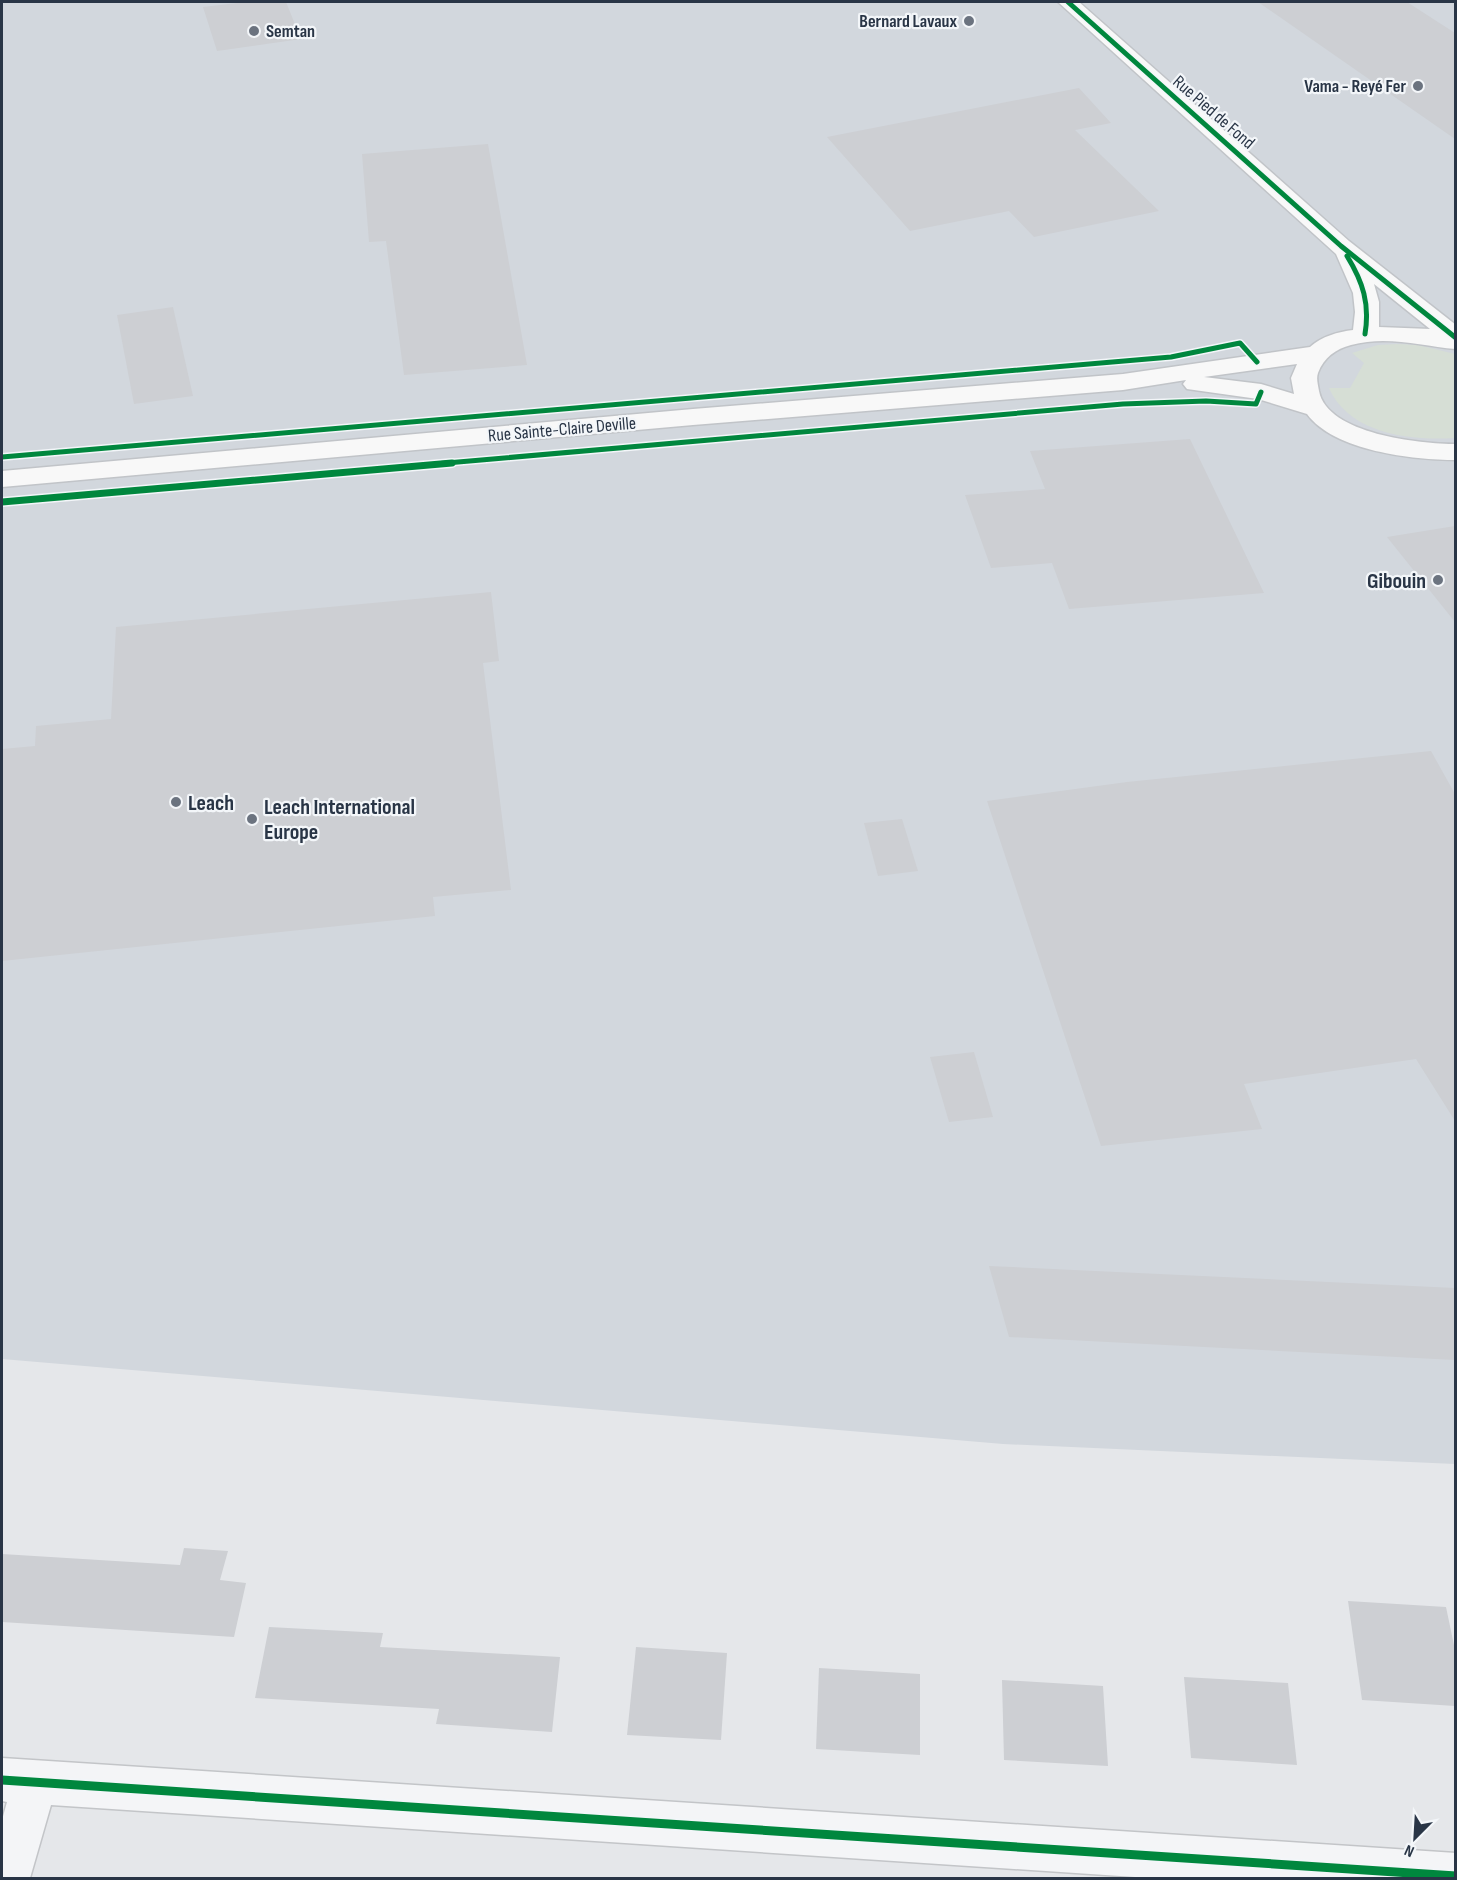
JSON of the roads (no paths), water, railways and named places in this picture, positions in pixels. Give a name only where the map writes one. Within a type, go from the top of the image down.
[{"type":"main road","name":"Rue Pied de Fond","points":[[1068,2],[1341,246],[1455,338]]},
{"type":"main road","name":"Rue Pied de Fond","points":[[1341,246],[1361,279],[1364,289],[1369,308],[1365,334]]},
{"type":"main road","points":[[1455,342],[1404,333],[1365,334],[1338,342],[1318,354],[1307,366],[1304,376],[1306,394],[1316,409],[1346,431],[1388,447],[1420,453],[1455,452]]},
{"type":"main road","name":"Rue Sainte-Claire Deville","points":[[2,478],[693,417],[1123,382],[1318,354]]},
{"type":"main road","name":"Rue Sainte-Claire Deville","points":[[1123,382],[1235,387],[1261,392],[1316,409]]},
{"type":"street","points":[[7,1878],[18,1781],[1455,1875]]},
{"type":"place","name":"Bernard Lavaux","points":[[969,21]]},
{"type":"place","name":"Semtan","points":[[254,31]]},
{"type":"place","name":"Vama - Reyé Fer","points":[[1418,86]]},
{"type":"place","name":"Gibouin","points":[[1438,580]]},
{"type":"place","name":"Leach","points":[[176,802]]},
{"type":"place","name":"Leach International Europe","points":[[252,819]]}]
